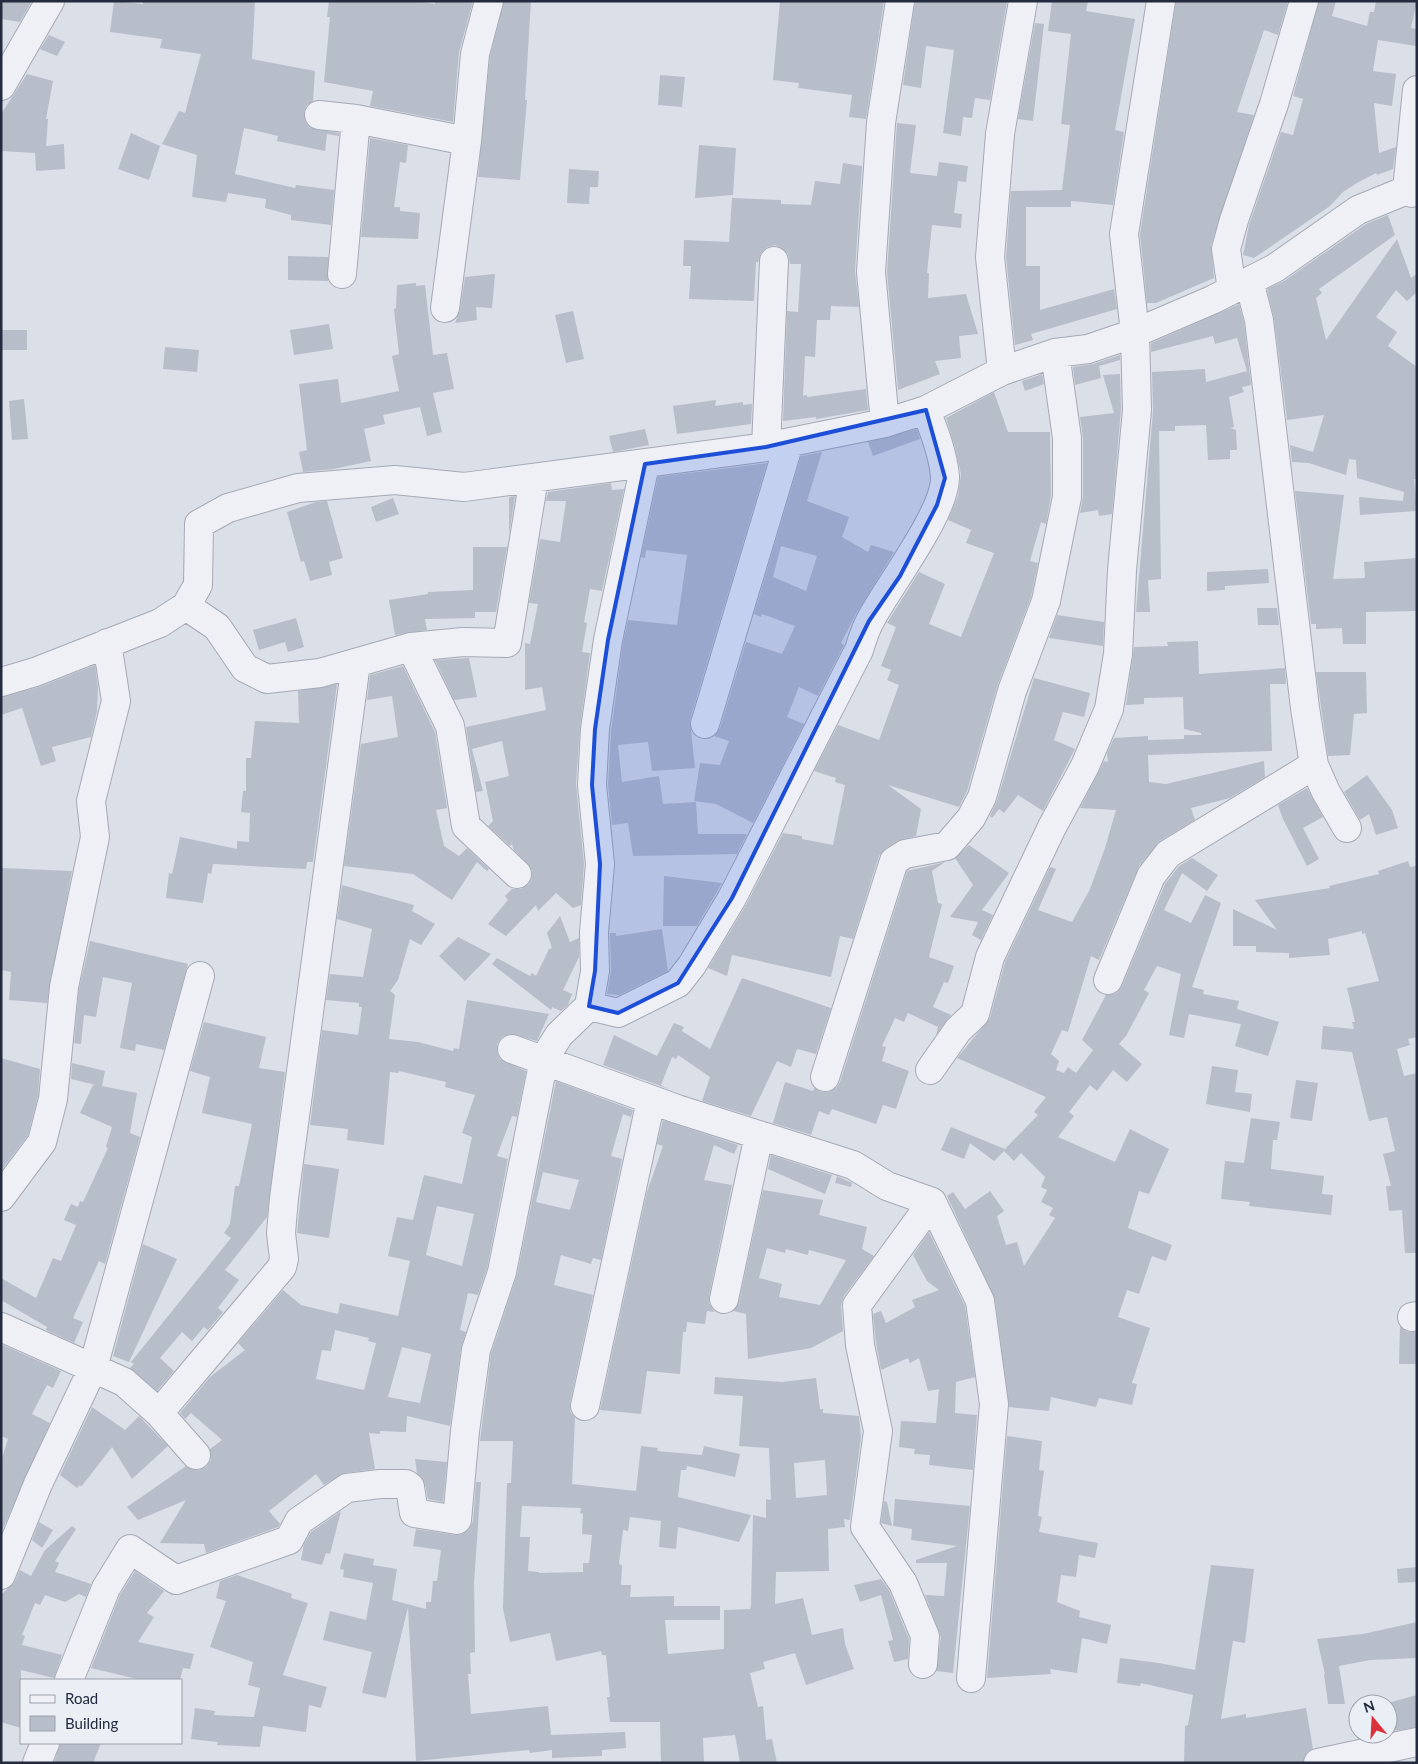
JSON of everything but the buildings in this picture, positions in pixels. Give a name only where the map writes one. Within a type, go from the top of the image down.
[{"type":"street","points":[[1,86],[50,1]]},
{"type":"street","points":[[445,308],[467,141],[475,54],[489,1]]},
{"type":"street","points":[[885,423],[871,272],[881,123],[900,1]]},
{"type":"street","points":[[1002,372],[990,257],[1000,134],[1023,1]]},
{"type":"street","points":[[930,1070],[958,1030],[975,1014],[990,957],[1052,827],[1085,766],[1109,709],[1118,654],[1122,570],[1137,410],[1135,333],[1124,234],[1161,1]]},
{"type":"street","points":[[1304,1],[1274,104],[1226,250],[1259,320],[1305,708],[1314,764],[1326,792],[1347,828]]},
{"type":"street","points":[[1,682],[35,672],[108,644],[160,622],[186,606],[198,584],[199,524],[228,508],[298,488],[396,480],[464,486],[645,464],[778,445],[885,423],[926,410],[1002,372],[1055,353],[1088,350],[1135,333],[1241,285],[1290,258],[1358,210],[1413,188],[1417,90]]},
{"type":"street","points":[[319,115],[356,119],[467,141]]},
{"type":"street","points":[[342,274],[356,119]]},
{"type":"street","points":[[705,724],[778,445],[774,261]]},
{"type":"street","points":[[825,1077],[894,861],[905,854],[947,846],[971,818],[982,797],[1012,691],[1046,601],[1067,497],[1067,438],[1055,353]]},
{"type":"street","points":[[589,1006],[618,1012],[678,983],[692,965],[732,898],[859,650],[870,621],[900,576],[937,505],[945,478],[937,439],[926,410]]},
{"type":"street","points":[[70,1679],[106,1588],[130,1549],[176,1580],[289,1540],[299,1521],[348,1488],[380,1484],[406,1484],[410,1487],[414,1513],[457,1520],[465,1432],[476,1350],[502,1272],[544,1059],[559,1035],[589,1006],[595,971],[594,932],[600,864],[592,785],[595,729],[608,640],[645,464]]},
{"type":"street","points":[[186,606],[217,627],[245,668],[267,679],[320,673],[411,647],[463,642],[507,643],[534,478]]},
{"type":"street","points":[[1,1197],[42,1142],[53,1099],[64,987],[95,837],[91,801],[116,701],[108,644]]},
{"type":"street","points":[[411,647],[450,726],[466,826],[517,874]]},
{"type":"street","points":[[159,1413],[282,1267],[284,1259],[281,1233],[284,1198],[356,663]]},
{"type":"street","points":[[1108,980],[1151,876],[1168,854],[1314,764]]},
{"type":"street","points":[[1,1575],[38,1484],[93,1368],[200,976]]},
{"type":"street","points":[[512,1048],[651,1100],[853,1165],[887,1186],[932,1202],[980,1301],[994,1404],[970,1678]]},
{"type":"street","points":[[585,1406],[651,1100]]},
{"type":"street","points":[[724,1299],[759,1135]]},
{"type":"street","points":[[923,1664],[925,1636],[903,1582],[865,1527],[878,1431],[860,1345],[857,1305],[932,1202]]},
{"type":"street","points":[[1,1327],[124,1382],[159,1413],[196,1455]]},
{"type":"street","points":[[1318,1763],[1417,1742]]},
{"type":"street","points":[[37,1763],[45,1744]]},
{"type":"highlighted area","points":[[926,410],[945,478],[937,505],[900,576],[869,621],[732,898],[678,983],[618,1013],[589,1006],[595,971],[600,864],[592,785],[595,729],[608,640],[645,464],[766,447]]}]
